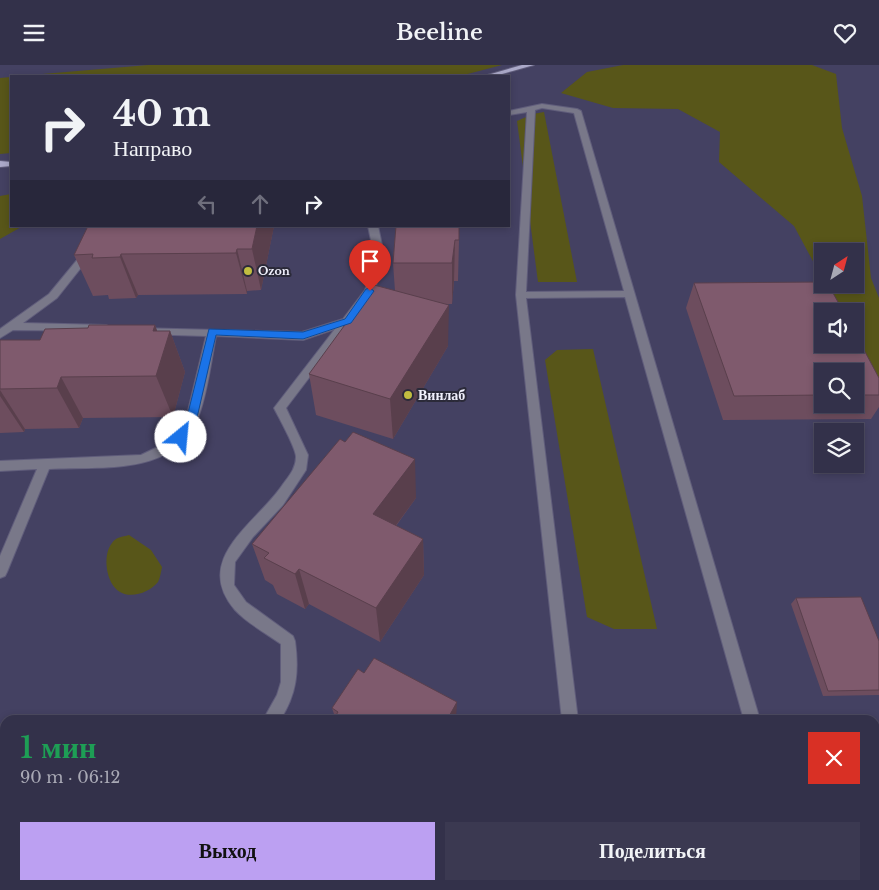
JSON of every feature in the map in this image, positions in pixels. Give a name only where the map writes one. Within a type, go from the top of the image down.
[{"type":"main road","points":[[492,75],[530,65]]},
{"type":"street","points":[[510,113],[542,106],[577,111],[751,715]]},
{"type":"street","points":[[531,108],[521,295],[569,715]]},
{"type":"street","points":[[0,334],[53,296],[109,227]]},
{"type":"street","points":[[274,715],[288,690],[291,666],[288,641],[241,606],[228,586],[228,561],[248,533],[278,501],[300,470],[302,455],[280,409],[370,291],[374,276],[377,233],[374,227]]},
{"type":"street","points":[[521,295],[630,294]]},
{"type":"street","points":[[133,329],[303,336],[348,321]]},
{"type":"street","points":[[13,326],[113,329]]},
{"type":"street","points":[[0,465],[142,460],[163,451],[181,437],[191,422],[212,332]]},
{"type":"street","points":[[0,572],[46,464]]},
{"type":"shaded area","points":[[148,65],[502,65],[464,75],[31,75]]},
{"type":"shaded area","points":[[623,65],[812,65],[836,74],[842,128],[862,196],[871,278],[879,298],[879,389],[860,353],[864,353],[864,303],[835,303],[830,293],[864,293],[864,243],[814,243],[814,263],[794,226],[719,162],[720,132],[678,109],[613,108],[561,93],[587,72]]},
{"type":"shaded area","points":[[10,77],[10,153],[0,154],[0,78]]},
{"type":"shaded area","points":[[544,112],[577,282],[538,282],[517,121],[533,114]]},
{"type":"shaded area","points":[[10,194],[10,227],[21,227],[0,239],[0,196]]},
{"type":"shaded area","points":[[593,349],[657,629],[614,629],[587,617],[545,360],[557,350]]},
{"type":"shaded area","points":[[129,535],[151,550],[162,567],[159,580],[155,586],[135,595],[125,594],[115,588],[111,583],[106,562],[112,543],[117,538]]},
{"type":"building","points":[[88,227],[257,227],[252,249],[237,249],[236,253],[121,254],[120,257],[92,258],[93,254],[74,255]]},
{"type":"building","points":[[396,227],[459,227],[459,240],[455,240],[452,263],[393,263]]},
{"type":"building","points":[[814,282],[814,293],[833,293],[839,303],[814,303],[814,353],[864,353],[864,350],[879,378],[879,395],[864,395],[864,363],[814,363],[814,395],[734,396],[694,283]]},
{"type":"building","points":[[374,285],[449,305],[390,399],[309,374]]},
{"type":"building","points":[[89,325],[155,325],[153,331],[170,331],[156,376],[61,377],[57,388],[0,389],[0,340],[40,340],[45,329],[88,328]]},
{"type":"building","points":[[353,432],[415,459],[373,514],[423,539],[376,608],[299,569],[295,574],[264,558],[269,553],[252,544],[340,439],[345,442]]},
{"type":"building","points":[[861,597],[879,641],[879,690],[828,691],[796,598]]},
{"type":"building","points":[[374,658],[457,702],[450,715],[336,715],[338,712],[332,708],[358,669],[364,673]]},
{"type":"place","name":"Ozon","points":[[248,271]]},
{"type":"place","name":"Винлаб","points":[[408,395]]},
{"type":"route","points":[[181,437],[191,422],[212,332],[303,336],[348,321],[370,291]]}]
